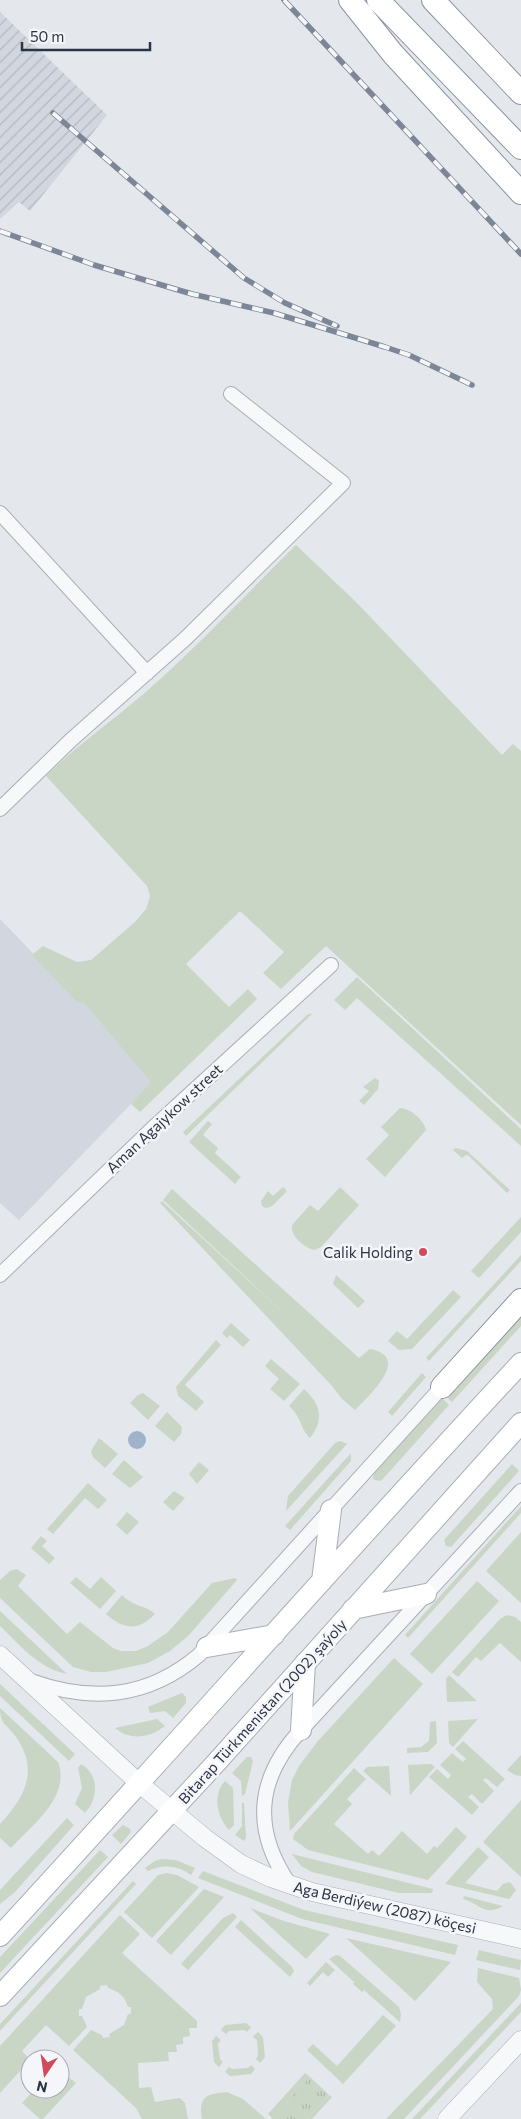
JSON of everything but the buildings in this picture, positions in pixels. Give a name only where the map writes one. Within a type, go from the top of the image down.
[{"type":"highway","points":[[350,0],[393,54],[521,193]]},
{"type":"highway","points":[[378,0],[521,148]]},
{"type":"highway","points":[[433,0],[521,92]]},
{"type":"highway","points":[[442,1387],[521,1300]]},
{"type":"main road","points":[[0,1936],[140,1784],[416,1476],[521,1363]]},
{"type":"main road","name":"Bitarap Türkmenistan (2002) şaýoly","points":[[0,1996],[172,1811],[521,1423]]},
{"type":"main road","points":[[322,1581],[331,1510]]},
{"type":"main road","points":[[353,1609],[426,1594]]},
{"type":"main road","points":[[207,1647],[274,1635]]},
{"type":"main road","points":[[301,1730],[305,1663]]},
{"type":"street","points":[[0,809],[71,740],[147,673],[238,588],[343,483],[231,394]]},
{"type":"street","points":[[0,513],[147,673]]},
{"type":"street","name":"Aman Agajykow street","points":[[0,1275],[146,1134],[331,965]]},
{"type":"street","points":[[26,1679],[71,1693],[107,1695],[154,1684],[184,1668],[207,1647],[442,1387]]},
{"type":"street","points":[[290,1885],[278,1869],[268,1843],[264,1821],[264,1800],[267,1786],[280,1757],[301,1730],[521,1491]]},
{"type":"street","name":"Aga Berdiýew (2087) köçesi","points":[[0,1655],[140,1784],[204,1838],[241,1864],[290,1885],[334,1898],[521,1939]]},
{"type":"street","points":[[447,2119],[521,2040]]},
{"type":"shaded area","points":[[0,12],[107,115],[30,211],[19,202],[0,219]]},
{"type":"shaded area","points":[[0,919],[78,1000],[85,1003],[153,1081],[19,1220],[0,1203]]},
{"type":"green space","points":[[296,545],[357,603],[502,755],[513,744],[521,751],[521,1125],[326,946],[281,989],[263,973],[284,952],[240,911],[186,964],[229,1007],[248,989],[257,999],[140,1112],[131,1104],[151,1082],[85,1004],[76,1001],[32,955],[43,946],[77,962],[91,960],[135,922],[146,909],[150,896],[147,886],[46,776],[175,666]]},
{"type":"green space","points":[[357,977],[521,1129],[521,1146],[357,998],[345,1010],[334,1000]]},
{"type":"green space","points":[[313,1013],[186,1136],[183,1132],[307,1015]]},
{"type":"green space","points":[[375,1078],[379,1081],[378,1089],[364,1105],[359,1101],[369,1091],[363,1087]]},
{"type":"green space","points":[[400,1108],[416,1115],[426,1130],[385,1177],[366,1159],[389,1135],[381,1127]]},
{"type":"green space","points":[[208,1121],[212,1124],[203,1135],[218,1148],[215,1153],[241,1177],[235,1184],[189,1142]]},
{"type":"green space","points":[[456,1148],[467,1151],[510,1190],[507,1193],[469,1156],[466,1155],[462,1158],[453,1150],[448,1153]]},
{"type":"green space","points":[[283,1187],[287,1191],[272,1206],[266,1208],[262,1206],[261,1201],[268,1191],[273,1196]]},
{"type":"green space","points":[[340,1187],[359,1205],[321,1247],[314,1250],[310,1249],[295,1237],[292,1225],[310,1205],[318,1211]]},
{"type":"green space","points":[[172,1189],[359,1358],[370,1349],[382,1353],[387,1360],[387,1368],[383,1378],[355,1410],[342,1399],[332,1386],[160,1203],[162,1201],[303,1331],[163,1200]]},
{"type":"green space","points":[[521,1217],[521,1232],[479,1278],[471,1271]]},
{"type":"green space","points":[[521,1255],[521,1261],[429,1361],[426,1358]]},
{"type":"green space","points":[[336,1275],[365,1301],[358,1308],[333,1284]]},
{"type":"green space","points":[[453,1290],[461,1297],[412,1349],[399,1350],[388,1341],[397,1331],[407,1339]]},
{"type":"green space","points":[[521,1309],[521,1326],[452,1402],[444,1395]]},
{"type":"green space","points":[[231,1323],[250,1340],[243,1347],[230,1335],[227,1338],[222,1333]]},
{"type":"green space","points":[[216,1340],[221,1345],[185,1385],[204,1402],[196,1411],[178,1396],[176,1387]]},
{"type":"green space","points":[[271,1359],[300,1384],[284,1401],[270,1389],[279,1379],[265,1366]]},
{"type":"green space","points":[[422,1373],[426,1377],[392,1416],[388,1412]]},
{"type":"green space","points":[[304,1389],[314,1400],[319,1412],[318,1425],[310,1438],[304,1431],[297,1415],[289,1406]]},
{"type":"green space","points":[[143,1393],[160,1406],[148,1420],[130,1403]]},
{"type":"green space","points":[[441,1397],[449,1405],[382,1480],[373,1479],[374,1472]]},
{"type":"green space","points":[[167,1412],[182,1427],[181,1434],[174,1442],[155,1426]]},
{"type":"green space","points":[[99,1438],[118,1454],[105,1468],[93,1457],[91,1451]]},
{"type":"green space","points":[[340,1441],[347,1444],[286,1511],[288,1496],[335,1443]]},
{"type":"green space","points":[[351,1453],[351,1461],[290,1530],[285,1526]]},
{"type":"green space","points":[[124,1460],[143,1477],[130,1488],[112,1474]]},
{"type":"green space","points":[[199,1462],[209,1470],[197,1484],[189,1474]]},
{"type":"green space","points":[[512,1464],[519,1471],[451,1547],[446,1546],[444,1540]]},
{"type":"green space","points":[[88,1483],[107,1500],[98,1509],[85,1498],[53,1534],[47,1529]]},
{"type":"green space","points":[[174,1491],[185,1498],[173,1511],[163,1502]]},
{"type":"green space","points":[[521,1506],[521,1513],[408,1638],[405,1635]]},
{"type":"green space","points":[[127,1512],[139,1522],[127,1535],[116,1525]]},
{"type":"green space","points":[[521,1532],[521,1603],[486,1571]]},
{"type":"green space","points":[[41,1536],[47,1541],[42,1546],[55,1558],[49,1564],[31,1548]]},
{"type":"green space","points":[[17,1569],[26,1575],[18,1586],[67,1634],[80,1622],[113,1648],[121,1651],[136,1651],[148,1646],[168,1632],[212,1583],[235,1578],[237,1580],[188,1636],[170,1651],[148,1663],[106,1672],[91,1672],[73,1667],[0,1598],[0,1580],[10,1571]]},
{"type":"green space","points":[[76,1577],[90,1589],[101,1577],[116,1591],[100,1609],[70,1583]]},
{"type":"green space","points":[[477,1581],[499,1601],[432,1674],[410,1654]]},
{"type":"green space","points":[[122,1595],[131,1602],[155,1614],[143,1624],[137,1626],[118,1623],[106,1614]]},
{"type":"green space","points":[[0,1611],[67,1674],[47,1667],[22,1648],[0,1626]]},
{"type":"green space","points":[[507,1615],[515,1617],[521,1622],[521,1662],[500,1643],[481,1661],[476,1657],[458,1677],[452,1672],[500,1619]]},
{"type":"green space","points":[[394,1658],[423,1684],[290,1831],[288,1802],[292,1780],[299,1766],[317,1742]]},
{"type":"green space","points":[[449,1675],[477,1701],[447,1702],[446,1679]]},
{"type":"green space","points":[[0,1684],[75,1754],[69,1761],[0,1696]]},
{"type":"green space","points":[[182,1693],[186,1697],[186,1703],[173,1718],[165,1711],[150,1713],[148,1707]]},
{"type":"green space","points":[[0,1708],[58,1762],[61,1775],[59,1787],[47,1810],[11,1848],[0,1838],[0,1824],[22,1794],[28,1773],[23,1749],[1,1718]]},
{"type":"green space","points":[[157,1719],[165,1726],[147,1735],[127,1735],[115,1728]]},
{"type":"green space","points":[[478,1719],[453,1747],[449,1743],[448,1721]]},
{"type":"green space","points":[[436,1721],[437,1743],[428,1752],[407,1753],[407,1748],[421,1747],[429,1741],[430,1722]]},
{"type":"green space","points":[[463,1741],[505,1779],[497,1787],[486,1778],[483,1780],[494,1791],[482,1804],[472,1794],[468,1797],[479,1807],[472,1815],[429,1777],[437,1769],[448,1779],[451,1775],[440,1765],[452,1753],[463,1762],[466,1759],[455,1749]]},
{"type":"green space","points":[[521,1755],[521,1776],[507,1770]]},
{"type":"green space","points":[[247,1757],[251,1757],[253,1761],[245,1794],[242,1796],[241,1781],[232,1773]]},
{"type":"green space","points":[[81,1764],[91,1774],[95,1787],[93,1801],[85,1813],[75,1804],[82,1788],[78,1768]]},
{"type":"green space","points":[[431,1764],[435,1767],[410,1795],[408,1765]]},
{"type":"green space","points":[[389,1766],[391,1796],[363,1771],[367,1767]]},
{"type":"green space","points":[[354,1768],[366,1779],[347,1799],[352,1804],[334,1824],[368,1854],[372,1850],[379,1856],[402,1831],[427,1854],[434,1846],[437,1848],[456,1827],[467,1837],[428,1880],[308,1850],[293,1839],[294,1834]]},
{"type":"green space","points":[[225,1781],[233,1788],[234,1825],[229,1830],[221,1819],[217,1799],[218,1793]]},
{"type":"green space","points":[[521,1800],[521,1877],[483,1842]]},
{"type":"green space","points":[[242,1803],[244,1803],[246,1838],[244,1841],[235,1835],[242,1826]]},
{"type":"green space","points":[[67,1818],[74,1825],[15,1892],[0,1904],[0,1890]]},
{"type":"green space","points":[[123,1825],[130,1829],[131,1832],[121,1844],[112,1835]]},
{"type":"green space","points":[[478,1847],[489,1857],[465,1883],[497,1891],[503,1884],[510,1882],[516,1890],[509,1899],[445,1884]]},
{"type":"green space","points":[[100,1850],[108,1857],[0,1973],[0,1957]]},
{"type":"green space","points":[[292,1854],[433,1889],[432,1893],[399,1893],[312,1872],[301,1866]]},
{"type":"green space","points":[[162,1859],[176,1860],[195,1868],[191,1875],[175,1867],[159,1867],[148,1871],[145,1868],[155,1861]]},
{"type":"green space","points":[[203,1871],[304,1910],[458,1945],[455,1955],[302,1919],[198,1878]]},
{"type":"green space","points":[[167,1873],[177,1875],[199,1887],[152,1938],[124,1912],[158,1875]]},
{"type":"green space","points":[[133,1881],[136,1884],[0,2031],[0,2024]]},
{"type":"green space","points":[[204,1889],[224,1897],[171,1955],[156,1941]]},
{"type":"green space","points":[[464,1896],[503,1906],[491,1910],[483,1909],[463,1899]]},
{"type":"green space","points":[[250,1908],[284,1921],[330,1934],[306,1959]]},
{"type":"green space","points":[[233,1913],[237,1917],[188,1970],[181,1964],[223,1918]]},
{"type":"green space","points":[[120,1915],[140,1934],[122,1953],[197,2021],[197,2028],[189,2028],[190,2036],[183,2037],[183,2044],[176,2045],[177,2052],[168,2052],[169,2061],[138,2063],[139,2088],[151,2087],[155,2102],[180,2098],[185,2103],[188,2119],[142,2119],[136,2108],[73,2050],[91,2030],[102,2035],[103,2038],[110,2037],[109,2034],[124,2025],[128,2014],[131,2014],[131,2007],[128,2007],[123,1997],[118,1992],[108,1988],[107,1985],[100,1986],[100,1989],[86,1997],[82,2009],[79,2009],[79,2016],[82,2016],[87,2027],[69,2046],[46,2025],[24,2049],[20,2049],[20,2071],[0,2093],[0,2046]]},
{"type":"green space","points":[[241,1920],[292,1967],[294,1971],[290,1977],[235,1927]]},
{"type":"green space","points":[[346,1938],[451,1962],[415,2001]]},
{"type":"green space","points":[[479,1950],[521,1960],[520,1970],[476,1960]]},
{"type":"green space","points":[[336,1955],[340,1956],[399,2007],[401,2014],[400,2022],[364,1990],[362,1992],[329,1959]]},
{"type":"green space","points":[[326,1962],[335,1970],[328,1977],[323,1972],[310,1986],[307,1983]]},
{"type":"green space","points":[[478,1968],[519,1978],[521,1990],[519,1996],[404,2119],[386,2119],[493,2009],[492,1999],[477,1982]]},
{"type":"green space","points":[[521,2003],[521,2012],[420,2119],[412,2119]]},
{"type":"green space","points":[[383,2015],[396,2026],[343,2084],[307,2050],[313,2044],[337,2066]]},
{"type":"green space","points":[[246,2023],[251,2027],[247,2032],[244,2030],[229,2031],[226,2034],[221,2030],[225,2025]]},
{"type":"green space","points":[[258,2032],[263,2037],[265,2057],[260,2063],[256,2059],[258,2055],[257,2040],[253,2037]]},
{"type":"green space","points":[[216,2036],[221,2040],[218,2044],[220,2059],[223,2062],[219,2067],[214,2062],[212,2041]]},
{"type":"green space","points":[[251,2065],[255,2069],[251,2074],[230,2076],[225,2072],[229,2067],[232,2069],[248,2068]]},
{"type":"green space","points":[[305,2073],[310,2077],[272,2118],[268,2114]]},
{"type":"green space","points":[[310,2077],[329,2095],[307,2119],[271,2119]]},
{"type":"green space","points":[[70,2078],[76,2083],[70,2090]]},
{"type":"green space","points":[[227,2092],[243,2099],[266,2119],[202,2119],[201,2105],[205,2098],[209,2095]]},
{"type":"green space","points":[[329,2095],[332,2097],[312,2119],[307,2119]]},
{"type":"green space","points":[[26,2099],[61,2099],[43,2119],[40,2119],[22,2103]]},
{"type":"water","points":[[137,1431],[143,1434],[146,1440],[143,1446],[137,1449],[131,1446],[128,1440],[131,1434]]},
{"type":"railway","points":[[284,0],[521,254]]},
{"type":"railway","points":[[53,113],[244,278],[285,303],[337,326]]},
{"type":"railway","points":[[0,231],[94,265],[192,294],[274,313],[385,347],[409,355],[472,385]]},
{"type":"place","name":"Calik Holding","points":[[423,1252]]}]
